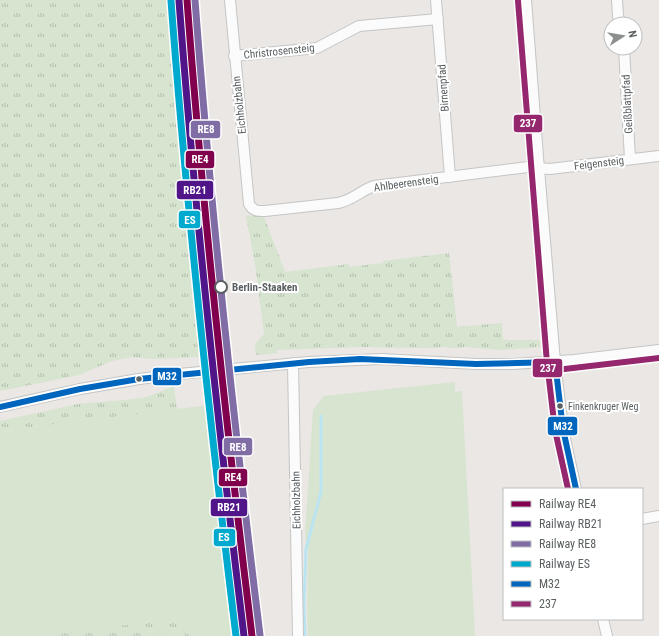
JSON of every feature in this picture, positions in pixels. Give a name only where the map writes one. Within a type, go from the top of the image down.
[{"type":"street","name":"Eichholzbahn","points":[[230,0],[234,56],[249,204],[252,209]]},
{"type":"street","name":"Birnenpfad","points":[[436,0],[450,177]]},
{"type":"street","points":[[526,0],[555,362],[563,429],[576,488]]},
{"type":"street","points":[[618,16],[620,0]]},
{"type":"street","name":"Christrosensteig","points":[[234,56],[316,48],[359,26],[438,19]]},
{"type":"street","name":"Geißblattpfad","points":[[624,56],[630,159]]},
{"type":"street","name":"Feigensteig","points":[[539,168],[550,169],[659,156]]},
{"type":"street","name":"Ahlbeerensteig","points":[[252,209],[256,211],[265,211],[338,203],[349,200],[364,190],[374,186],[528,167],[539,168]]},
{"type":"street","points":[[0,407],[111,384],[179,374],[279,365],[360,359],[476,364],[555,362],[659,350]]},
{"type":"street","name":"Eichholzbahn","points":[[293,364],[298,636]]},
{"type":"street","points":[[643,519],[659,516]]},
{"type":"street","points":[[603,620],[607,636]]},
{"type":"green space","points":[[0,0],[170,0],[202,357],[151,359],[131,357],[112,361],[79,375],[0,391]]},
{"type":"green space","points":[[263,214],[285,272],[349,264],[349,267],[383,263],[383,261],[449,253],[457,327],[502,323],[503,340],[540,340],[540,347],[500,350],[466,347],[358,347],[276,350],[278,353],[256,355],[255,344],[264,334],[255,264],[246,216]]},
{"type":"green space","points":[[455,382],[455,392],[462,391],[475,636],[308,636],[308,551],[305,535],[313,410],[324,396]]},
{"type":"green space","points":[[174,386],[177,409],[0,431],[0,421],[78,404],[147,397]]},
{"type":"green space","points":[[217,404],[217,407],[219,407],[227,481],[225,481],[226,488],[228,489],[237,561],[235,561],[236,568],[238,568],[246,636],[195,636],[191,616],[41,636],[0,636],[0,431]]},
{"type":"green space","points":[[192,616],[195,636],[41,636]]},
{"type":"green space","points":[[184,630],[185,636],[157,636],[157,633]]},
{"type":"waterway","points":[[305,636],[304,605],[306,549],[321,492],[321,416]]},
{"type":"rail line","name":"RE4","points":[[187,0],[200,159],[216,318],[252,636]]},
{"type":"rail line","name":"RE8","points":[[195,0],[208,159],[224,318],[260,635]]},
{"type":"rail line","name":"ES","points":[[171,1],[184,160],[200,319],[236,636]]},
{"type":"rail line","name":"RB21","points":[[179,1],[192,160],[208,319],[244,636]]},
{"type":"transit line","name":"237","points":[[518,1],[547,363],[555,430],[568,488]]},
{"type":"transit line","name":"237","points":[[556,370],[659,358]]},
{"type":"transit line","name":"M32","points":[[0,407],[80,389],[139,379],[309,362],[360,359],[476,364],[555,362]]},
{"type":"transit line","name":"M32","points":[[555,362],[563,429],[576,488]]},
{"type":"place","name":"Berlin-Staaken","points":[[221,287]]},
{"type":"place","name":"Finkenkruger Weg","points":[[560,406]]}]
